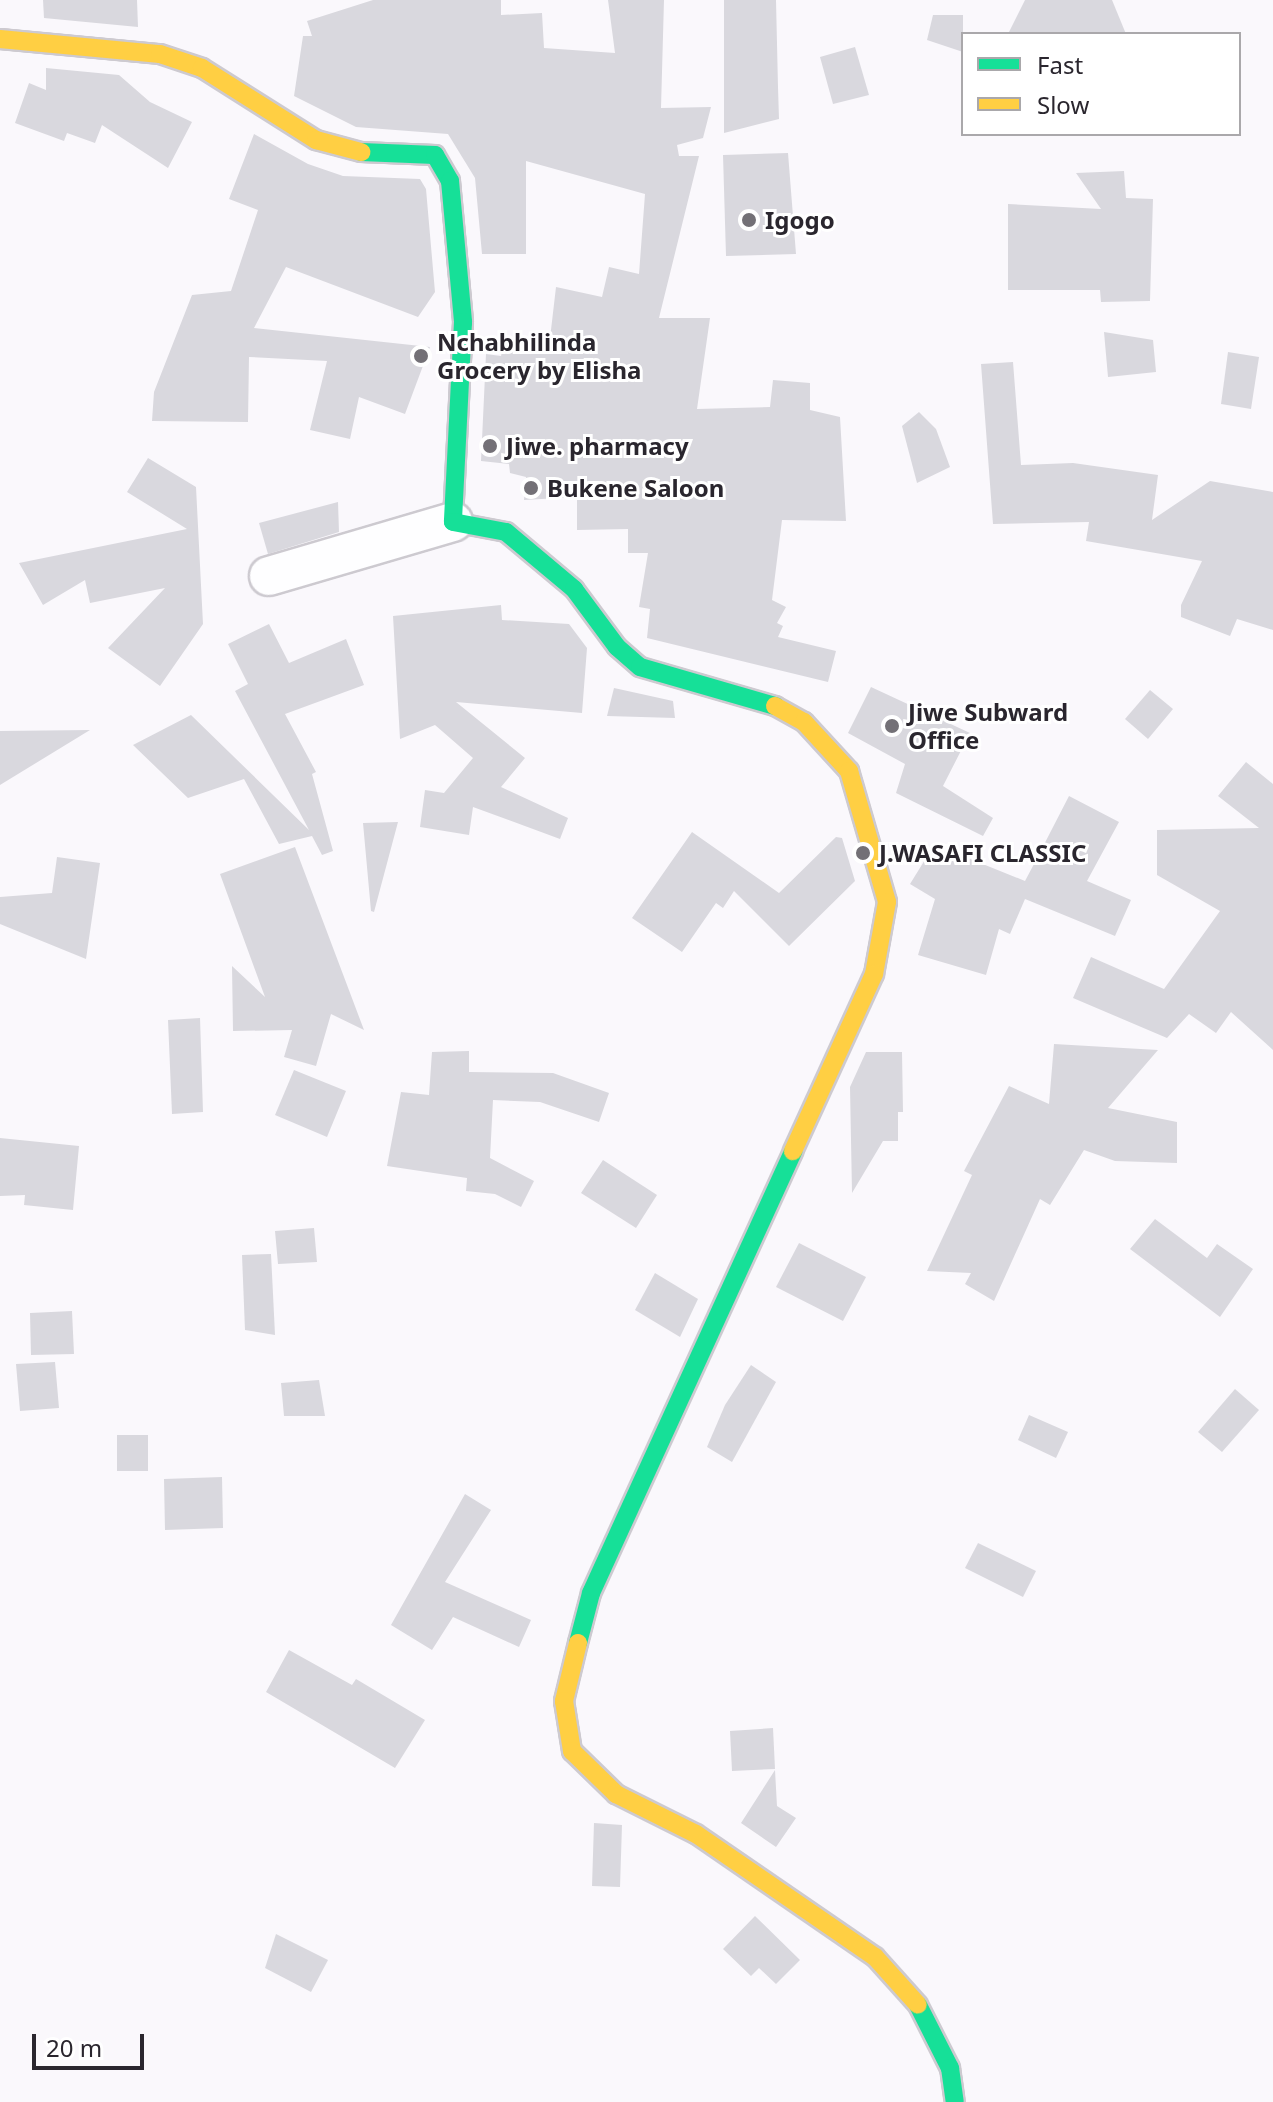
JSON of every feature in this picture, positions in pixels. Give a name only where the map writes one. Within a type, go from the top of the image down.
[{"type":"street","points":[[0,39],[160,54],[202,68],[316,140],[351,152],[435,155],[445,165],[463,322],[453,522]]},
{"type":"street","points":[[269,576],[453,522],[506,532],[574,589],[617,647],[640,667],[763,699],[804,722],[849,771],[887,902],[874,974],[591,1593],[564,1701],[572,1751],[616,1794],[696,1834],[875,1957],[918,2004],[950,2068],[955,2102]]},
{"type":"building","points":[[43,0],[137,0],[138,27],[44,18]]},
{"type":"building","points":[[373,0],[501,0],[501,15],[542,13],[544,48],[615,53],[608,0],[664,0],[661,108],[711,107],[703,138],[677,145],[679,156],[699,156],[659,318],[710,318],[697,409],[770,407],[773,380],[810,383],[810,410],[840,417],[846,521],[782,520],[772,600],[786,607],[777,623],[783,626],[778,637],[836,651],[828,682],[647,638],[650,609],[639,607],[648,553],[628,553],[628,529],[577,530],[577,497],[524,500],[526,477],[510,473],[509,464],[481,461],[486,354],[501,356],[503,347],[549,347],[556,287],[602,297],[609,267],[639,274],[645,194],[526,161],[526,254],[482,254],[475,178],[448,134],[356,127],[294,96],[303,36],[312,36],[307,21]]},
{"type":"building","points":[[724,0],[776,0],[779,119],[724,133]]},
{"type":"building","points":[[1025,0],[1112,0],[1125,32],[1009,32]]},
{"type":"building","points":[[933,15],[963,15],[961,51],[927,40]]},
{"type":"building","points":[[855,47],[869,95],[833,104],[820,57]]},
{"type":"building","points":[[46,68],[119,75],[150,102],[192,122],[168,168],[102,125],[95,143],[67,133],[64,141],[15,123],[29,83],[46,90]]},
{"type":"building","points":[[254,134],[308,164],[343,176],[420,179],[426,189],[435,292],[418,317],[286,267],[254,328],[430,347],[405,414],[359,397],[350,439],[310,430],[327,361],[249,357],[248,422],[152,421],[154,392],[192,295],[231,291],[258,210],[229,199]]},
{"type":"building","points":[[788,153],[796,254],[726,256],[723,155]]},
{"type":"building","points":[[1124,171],[1126,198],[1153,199],[1150,301],[1101,302],[1100,290],[1008,290],[1008,204],[1101,209],[1076,173]]},
{"type":"building","points":[[1104,332],[1153,340],[1156,372],[1108,377]]},
{"type":"building","points":[[1228,352],[1259,357],[1251,409],[1221,404]]},
{"type":"building","points":[[1013,362],[1021,465],[1073,463],[1158,475],[1152,520],[1210,481],[1273,492],[1273,630],[1237,619],[1230,636],[1181,617],[1181,605],[1202,561],[1086,541],[1089,522],[993,524],[981,364]]},
{"type":"building","points":[[919,412],[936,429],[950,467],[917,483],[902,426]]},
{"type":"building","points":[[148,458],[196,487],[203,624],[160,686],[108,648],[165,588],[90,603],[85,580],[43,605],[19,563],[187,529],[127,492]]},
{"type":"building","points":[[338,502],[339,532],[268,554],[259,523]]},
{"type":"building","points":[[501,605],[502,620],[569,624],[587,648],[582,713],[456,702],[525,758],[501,787],[568,818],[560,839],[473,807],[469,835],[420,827],[425,790],[444,793],[473,758],[435,725],[400,739],[393,616]]},
{"type":"building","points":[[269,624],[289,663],[346,639],[364,685],[285,714],[316,772],[312,774],[333,851],[322,855],[312,836],[279,844],[244,779],[188,798],[133,745],[191,715],[309,830],[235,691],[248,684],[228,644]]},
{"type":"building","points":[[871,687],[970,733],[943,786],[993,818],[983,836],[896,793],[905,764],[848,733]]},
{"type":"building","points":[[614,688],[673,701],[675,718],[607,716]]},
{"type":"building","points":[[1150,690],[1173,709],[1148,739],[1125,719]]},
{"type":"building","points":[[90,730],[0,785],[0,731]]},
{"type":"building","points":[[1246,762],[1273,784],[1273,1050],[1231,1012],[1216,1033],[1189,1014],[1167,1038],[1073,998],[1091,957],[1164,989],[1220,911],[1157,875],[1157,830],[1259,828],[1218,796]]},
{"type":"building","points":[[1069,796],[1119,822],[1087,881],[1131,900],[1115,936],[1025,899],[1010,934],[999,929],[986,975],[918,955],[935,899],[910,884],[931,850],[958,854],[1025,881],[1034,864],[1040,865],[1035,862]]},
{"type":"building","points":[[398,822],[374,912],[371,911],[363,823]]},
{"type":"building","points":[[692,832],[779,893],[836,837],[842,838],[855,881],[789,946],[734,891],[723,908],[716,903],[682,952],[632,918]]},
{"type":"building","points":[[295,847],[364,1030],[331,1014],[316,1066],[284,1057],[292,1030],[233,1031],[232,966],[265,997],[220,874]]},
{"type":"building","points":[[57,857],[100,863],[86,959],[0,924],[0,897],[52,893]]},
{"type":"building","points":[[200,1018],[203,1112],[172,1114],[168,1020]]},
{"type":"building","points":[[1054,1044],[1158,1050],[1108,1108],[1177,1122],[1177,1163],[1115,1161],[1084,1150],[1050,1205],[1040,1199],[994,1301],[965,1284],[971,1273],[927,1271],[972,1175],[964,1171],[1009,1086],[1049,1104]]},
{"type":"building","points":[[469,1051],[469,1072],[553,1073],[609,1093],[599,1122],[540,1102],[493,1100],[490,1158],[534,1181],[521,1207],[495,1194],[466,1191],[467,1178],[387,1166],[401,1092],[429,1095],[432,1052]]},
{"type":"building","points":[[866,1052],[902,1052],[903,1112],[898,1112],[898,1141],[883,1141],[852,1193],[850,1087]]},
{"type":"building","points":[[294,1070],[346,1091],[327,1137],[275,1115]]},
{"type":"building","points":[[0,1138],[79,1146],[73,1210],[24,1205],[25,1195],[0,1196]]},
{"type":"building","points":[[603,1160],[657,1195],[636,1228],[581,1193]]},
{"type":"building","points":[[1155,1219],[1207,1258],[1217,1244],[1253,1269],[1220,1317],[1130,1249]]},
{"type":"building","points":[[314,1228],[317,1262],[278,1264],[275,1231]]},
{"type":"building","points":[[799,1243],[866,1277],[843,1321],[776,1287]]},
{"type":"building","points":[[271,1254],[275,1335],[245,1330],[242,1255]]},
{"type":"building","points":[[655,1273],[698,1299],[680,1337],[635,1310]]},
{"type":"building","points":[[72,1311],[74,1354],[31,1355],[30,1313]]},
{"type":"building","points":[[55,1362],[59,1408],[20,1411],[16,1364]]},
{"type":"building","points":[[751,1365],[776,1382],[732,1462],[707,1447],[725,1405]]},
{"type":"building","points":[[319,1380],[325,1416],[284,1416],[281,1383]]},
{"type":"building","points":[[1235,1389],[1259,1410],[1222,1452],[1198,1432]]},
{"type":"building","points":[[1029,1415],[1068,1432],[1056,1458],[1018,1440]]},
{"type":"building","points":[[117,1435],[148,1435],[148,1471],[117,1471]]},
{"type":"building","points":[[222,1477],[223,1528],[165,1530],[164,1479]]},
{"type":"building","points":[[465,1494],[491,1510],[445,1582],[531,1620],[519,1647],[453,1617],[432,1650],[391,1625]]},
{"type":"building","points":[[978,1543],[1036,1571],[1023,1597],[965,1568]]},
{"type":"building","points":[[289,1650],[352,1685],[356,1679],[425,1720],[395,1768],[266,1692]]},
{"type":"building","points":[[773,1728],[775,1769],[732,1771],[730,1731]]},
{"type":"building","points":[[775,1770],[777,1806],[796,1818],[776,1847],[741,1823]]},
{"type":"building","points":[[594,1823],[622,1825],[620,1887],[592,1886]]},
{"type":"building","points":[[755,1916],[800,1960],[776,1984],[759,1968],[751,1976],[723,1949]]},
{"type":"building","points":[[276,1934],[328,1960],[311,1992],[265,1968]]},
{"type":"traffic: fast","points":[[361,152],[435,155],[450,181],[463,322],[453,522],[506,532],[574,589],[617,647],[640,667],[775,706]]},
{"type":"traffic: fast","points":[[578,1643],[591,1593],[793,1151]]},
{"type":"traffic: fast","points":[[918,2005],[950,2068],[955,2102]]},
{"type":"traffic: slow","points":[[0,39],[160,54],[202,68],[316,140],[361,152]]},
{"type":"traffic: slow","points":[[775,706],[804,722],[849,771],[887,902],[874,974],[793,1151]]},
{"type":"traffic: slow","points":[[578,1643],[564,1701],[572,1751],[616,1794],[696,1834],[875,1957],[918,2005]]},
{"type":"place","name":"Igogo","points":[[749,220]]},
{"type":"place","name":"Nchabhilinda Grocery by Elisha","points":[[421,356]]},
{"type":"place","name":"Jiwe. pharmacy","points":[[490,446]]},
{"type":"place","name":"Bukene Saloon","points":[[531,488]]},
{"type":"place","name":"Jiwe Subward Office","points":[[892,726]]},
{"type":"place","name":"J.WASAFI CLASSIC","points":[[863,853]]}]
